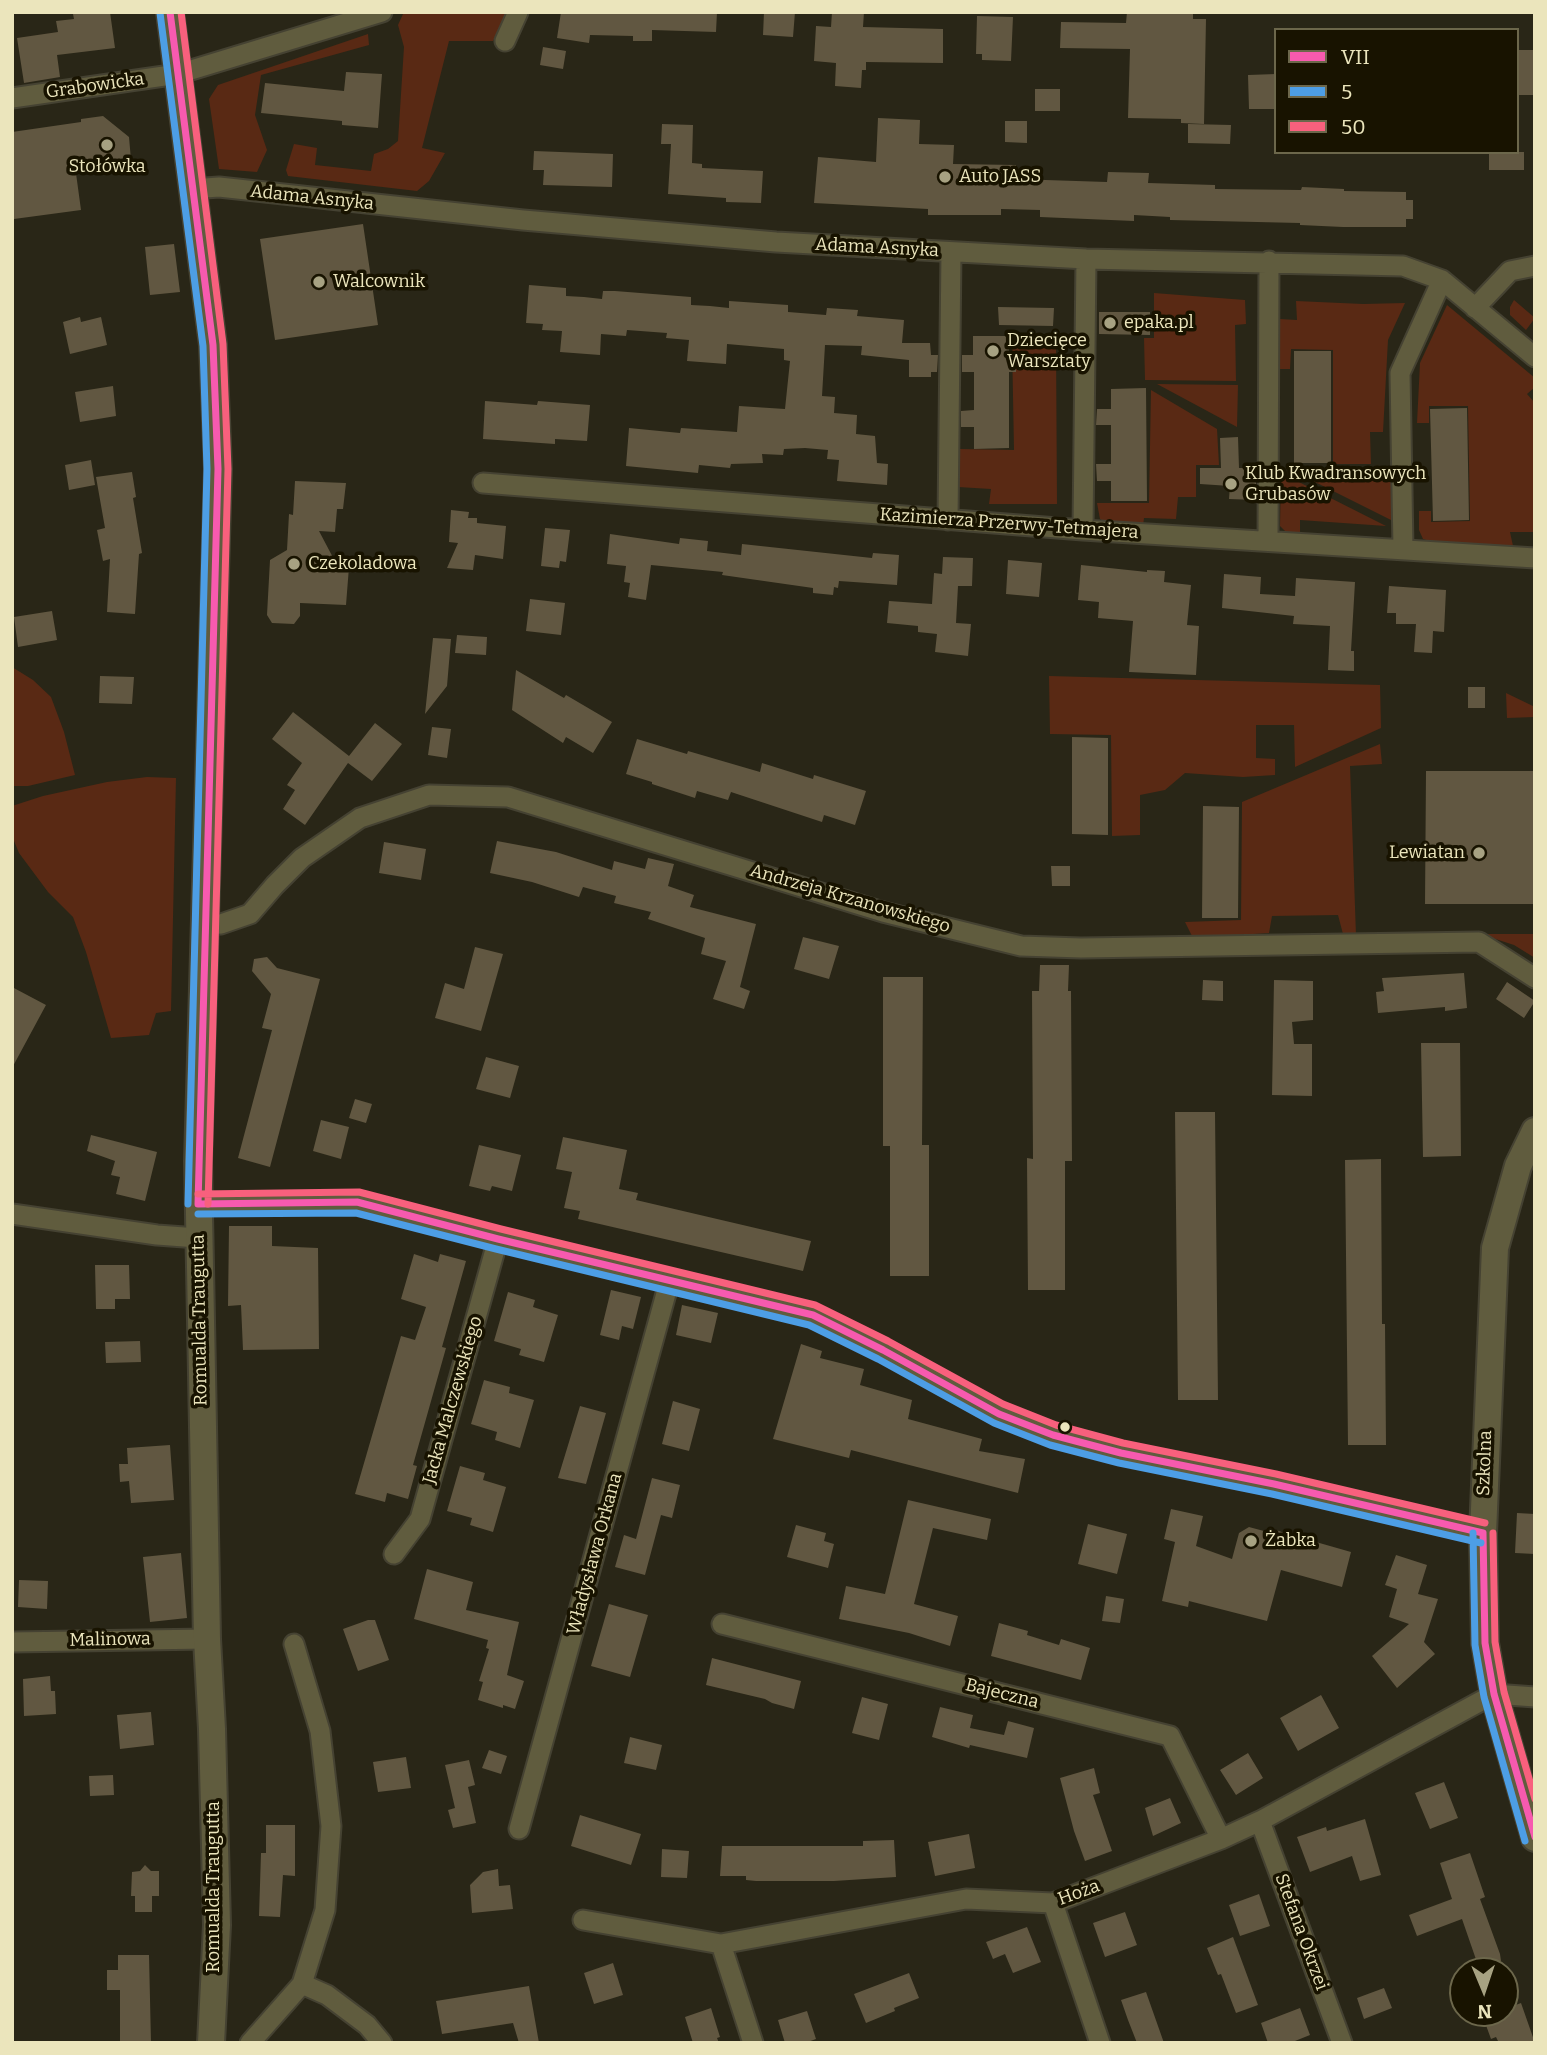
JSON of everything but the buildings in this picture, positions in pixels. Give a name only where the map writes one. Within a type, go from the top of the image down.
[{"type":"street","name":"Romualda Traugutta","points":[[170,12],[213,345],[218,469],[198,1205],[207,1639],[217,1925],[211,2043]]},
{"type":"street","name":"Grabowicka","points":[[12,98],[178,74],[382,12]]},
{"type":"street","points":[[505,41],[518,12]]},
{"type":"street","name":"Adama Asnyka","points":[[192,189],[219,187],[637,231],[951,252],[1403,266],[1442,280],[1535,357]]},
{"type":"street","points":[[948,520],[951,252]]},
{"type":"street","points":[[1083,530],[1086,258]]},
{"type":"street","points":[[1268,541],[1269,261]]},
{"type":"street","points":[[1475,308],[1510,271],[1535,266]]},
{"type":"street","points":[[1403,549],[1400,373],[1442,280]]},
{"type":"street","name":"Kazimierza Przerwy-Tetmajera","points":[[483,483],[1083,530],[1535,558]]},
{"type":"street","name":"Andrzeja Krzanowskiego","points":[[206,925],[221,924],[250,914],[302,858],[360,818],[429,795],[508,797],[883,912],[1021,946],[1081,948],[1479,942],[1535,978]]},
{"type":"street","name":"Szkolna","points":[[1535,1131],[1518,1166],[1495,1248],[1483,1533],[1485,1643],[1494,1694],[1535,1838]]},
{"type":"street","points":[[198,1205],[357,1202],[498,1240],[813,1315],[884,1350],[999,1414],[1054,1435],[1121,1453],[1274,1484],[1483,1533]]},
{"type":"street","points":[[12,1214],[157,1236],[198,1238]]},
{"type":"street","name":"Jacka Malczewskiego","points":[[394,1554],[420,1519],[498,1240]]},
{"type":"street","name":"Władysława Orkana","points":[[519,1829],[670,1279]]},
{"type":"street","name":"Bajeczna","points":[[722,1624],[1170,1736],[1221,1839]]},
{"type":"street","name":"Malinowa","points":[[12,1642],[207,1639]]},
{"type":"street","points":[[250,2043],[302,1984],[325,1910],[331,1826],[320,1731],[295,1644]]},
{"type":"street","points":[[1494,1694],[1535,1697]]},
{"type":"street","name":"Hoża","points":[[583,1920],[721,1944],[966,1899],[1053,1903],[1221,1839],[1260,1821],[1494,1694]]},
{"type":"street","name":"Stefana Okrzei","points":[[1260,1821],[1342,2043]]},
{"type":"street","points":[[1053,1903],[1100,2043]]},
{"type":"street","points":[[721,1944],[753,2043]]},
{"type":"street","points":[[302,1984],[327,1995],[367,2025],[382,2043]]},
{"type":"shaded area","points":[[507,12],[493,41],[449,41],[422,148],[445,153],[429,181],[417,191],[288,176],[286,170],[294,144],[317,148],[315,165],[371,171],[374,154],[388,149],[398,141],[404,47],[398,25],[403,14]]},
{"type":"shaded area","points":[[368,34],[369,45],[261,75],[255,115],[267,150],[257,172],[219,169],[209,99],[218,85]]},
{"type":"shaded area","points":[[1154,293],[1245,300],[1246,324],[1235,325],[1236,381],[1145,380],[1144,338],[1154,338]]},
{"type":"shaded area","points":[[1514,300],[1535,318],[1526,330],[1510,315]]},
{"type":"shaded area","points":[[1296,301],[1405,303],[1388,340],[1383,432],[1370,432],[1371,464],[1333,464],[1333,350],[1291,349],[1290,369],[1280,369],[1279,319],[1297,320]]},
{"type":"shaded area","points":[[1447,305],[1535,378],[1535,387],[1527,394],[1535,403],[1535,532],[1510,532],[1513,546],[1437,543],[1423,539],[1419,530],[1419,511],[1431,511],[1431,522],[1470,521],[1468,406],[1429,406],[1429,423],[1417,423],[1420,363]]},
{"type":"shaded area","points":[[1012,342],[1056,342],[1057,504],[989,504],[991,489],[958,487],[959,449],[1014,450]]},
{"type":"shaded area","points":[[1157,384],[1238,385],[1237,427]]},
{"type":"shaded area","points":[[1151,390],[1217,429],[1219,465],[1196,465],[1196,497],[1178,497],[1176,519],[1144,518],[1143,526],[1112,526],[1100,519],[1097,503],[1149,503]]},
{"type":"shaded area","points":[[1281,473],[1386,526],[1300,520],[1300,536],[1288,534],[1280,526]]},
{"type":"shaded area","points":[[1297,473],[1397,473],[1397,523]]},
{"type":"shaded area","points":[[12,667],[33,680],[51,697],[64,732],[75,775],[28,786],[12,786]]},
{"type":"shaded area","points":[[1049,676],[1380,685],[1381,728],[1295,767],[1294,725],[1256,725],[1256,758],[1275,759],[1275,775],[1243,777],[1185,773],[1165,790],[1140,795],[1140,835],[1112,836],[1111,735],[1050,734]]},
{"type":"shaded area","points":[[1506,693],[1535,707],[1535,717],[1507,718]]},
{"type":"shaded area","points":[[1380,744],[1382,764],[1350,766],[1356,935],[1343,934],[1338,915],[1272,916],[1269,933],[1193,938],[1185,922],[1241,920],[1242,802]]},
{"type":"shaded area","points":[[147,777],[176,778],[171,1011],[156,1013],[149,1035],[111,1038],[73,917],[48,892],[19,853],[12,836],[12,806],[43,796],[107,782]]},
{"type":"shaded area","points":[[1480,934],[1535,934],[1535,958],[1514,945]]},
{"type":"transit line","name":"VII","points":[[170,12],[213,345],[218,469],[198,1204]]},
{"type":"transit line","name":"50","points":[[181,12],[223,344],[228,469],[208,1204]]},
{"type":"transit line","name":"5","points":[[160,13],[203,346],[207,469],[188,1204]]},
{"type":"transit line","name":"50","points":[[198,1194],[359,1192],[815,1305],[888,1341],[1003,1404],[1056,1425],[1123,1443],[1276,1474],[1485,1523]]},
{"type":"transit line","name":"VII","points":[[198,1204],[357,1202],[813,1315],[999,1414],[1053,1435],[1121,1453],[1274,1484],[1483,1533]]},
{"type":"transit line","name":"5","points":[[198,1214],[356,1213],[809,1325],[878,1359],[994,1423],[1050,1445],[1119,1463],[1272,1494],[1481,1543]]},
{"type":"transit line","name":"5","points":[[1473,1533],[1475,1645],[1484,1697],[1525,1841]]},
{"type":"transit line","name":"VII","points":[[1483,1533],[1485,1643],[1494,1694],[1535,1837]]},
{"type":"transit line","name":"50","points":[[1493,1533],[1495,1642],[1504,1692],[1535,1799]]},
{"type":"place","name":"Stołówka","points":[[107,145]]},
{"type":"place","name":"Auto JASS","points":[[945,177]]},
{"type":"place","name":"Walcownik","points":[[319,282]]},
{"type":"place","name":"epaka.pl","points":[[1110,323]]},
{"type":"place","name":"Dziecięce Warsztaty","points":[[993,351]]},
{"type":"place","name":"Klub Kwadransowych Grubasów","points":[[1231,484]]},
{"type":"place","name":"Czekoladowa","points":[[294,564]]},
{"type":"place","name":"Lewiatan","points":[[1479,853]]},
{"type":"place","name":"Żabka","points":[[1251,1541]]}]
